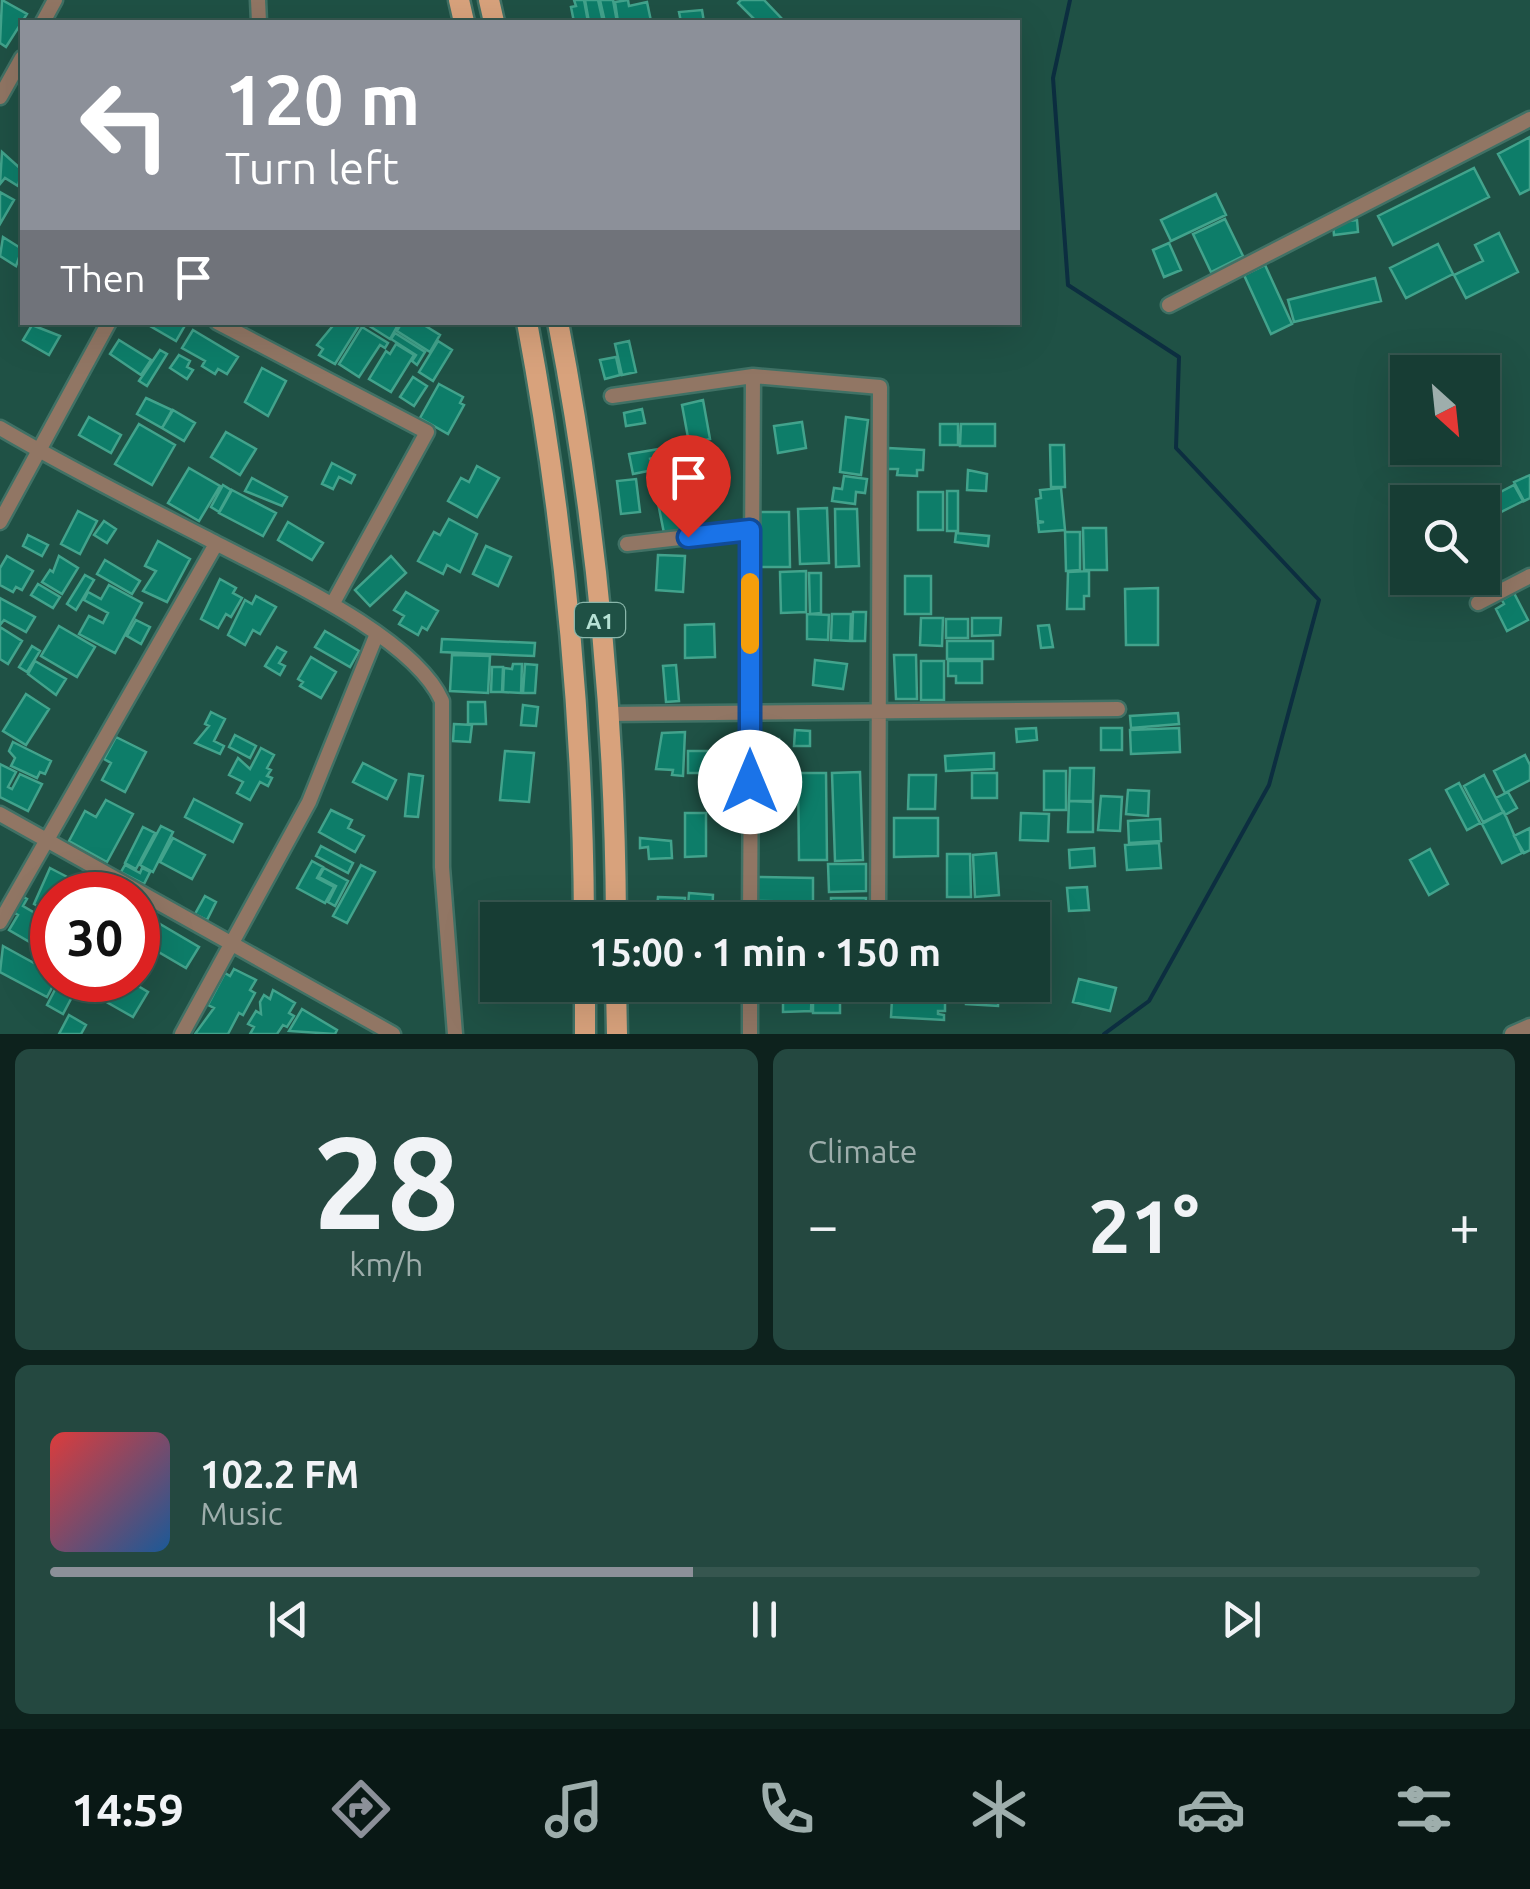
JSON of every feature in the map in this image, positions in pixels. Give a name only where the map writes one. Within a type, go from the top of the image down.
[{"type":"main road","name":"A1","points":[[529,325],[555,482],[576,696],[584,805],[584,902]]},
{"type":"main road","name":"A1","points":[[558,325],[594,548],[608,714],[615,902]]},
{"type":"main road","points":[[585,1002],[585,1034]]},
{"type":"main road","points":[[616,1002],[617,1034]]},
{"type":"street","points":[[0,97],[20,62]]},
{"type":"street","points":[[1169,306],[1530,118]]},
{"type":"street","points":[[0,522],[107,325]]},
{"type":"street","points":[[224,325],[427,432],[333,603]]},
{"type":"street","points":[[612,396],[752,376],[880,387],[878,902]]},
{"type":"street","points":[[750,902],[752,376]]},
{"type":"street","points":[[0,428],[333,603],[418,666],[434,683],[442,701],[442,867],[455,1034]]},
{"type":"street","points":[[627,544],[750,530]]},
{"type":"street","points":[[0,922],[216,544]]},
{"type":"street","points":[[1478,602],[1530,576]]},
{"type":"street","points":[[182,1034],[309,802],[376,636]]},
{"type":"street","points":[[608,714],[1118,709]]},
{"type":"street","points":[[0,814],[392,1034]]},
{"type":"street","points":[[750,1002],[750,1034]]},
{"type":"street","points":[[1512,1034],[1530,1026]]},
{"type":"building","points":[[2,0],[27,14],[6,47],[0,43]]},
{"type":"building","points":[[574,0],[584,0],[588,20],[574,20],[571,7],[576,6]]},
{"type":"building","points":[[585,0],[598,0],[603,20],[589,20]]},
{"type":"building","points":[[600,0],[613,0],[617,20],[605,20]]},
{"type":"building","points":[[628,0],[629,6],[647,2],[651,20],[618,20],[615,2]]},
{"type":"building","points":[[764,0],[783,20],[755,20],[738,3]]},
{"type":"building","points":[[702,10],[704,20],[681,20],[679,12]]},
{"type":"building","points":[[1530,137],[1530,189],[1520,194],[1498,154]]},
{"type":"building","points":[[2,152],[20,168],[20,178],[18,186],[5,178],[0,184]]},
{"type":"building","points":[[1474,168],[1489,197],[1393,245],[1378,216]]},
{"type":"building","points":[[0,192],[14,200],[0,224]]},
{"type":"building","points":[[1216,194],[1226,215],[1171,241],[1161,220]]},
{"type":"building","points":[[1225,219],[1243,256],[1211,272],[1193,234]]},
{"type":"building","points":[[1357,220],[1358,232],[1334,235],[1333,223]]},
{"type":"building","points":[[1499,233],[1518,272],[1466,298],[1454,275],[1483,261],[1475,245]]},
{"type":"building","points":[[3,237],[20,248],[16,266],[0,256]]},
{"type":"building","points":[[1169,243],[1181,270],[1164,277],[1153,250]]},
{"type":"building","points":[[1438,244],[1453,274],[1406,298],[1390,268]]},
{"type":"building","points":[[1265,265],[1292,324],[1271,334],[1244,275]]},
{"type":"building","points":[[1375,278],[1381,301],[1294,322],[1288,300]]},
{"type":"building","points":[[32,325],[60,336],[49,355],[23,340]]},
{"type":"building","points":[[148,325],[181,325],[184,327],[176,341]]},
{"type":"building","points":[[334,325],[359,325],[335,364],[319,355],[323,349],[317,345]]},
{"type":"building","points":[[368,325],[398,325],[390,339]]},
{"type":"building","points":[[400,325],[424,325],[440,335],[430,352],[397,331]]},
{"type":"building","points":[[362,327],[388,343],[385,348],[380,345],[359,377],[339,364]]},
{"type":"building","points":[[193,330],[238,357],[227,374],[218,369],[215,374],[202,366],[205,361],[182,348]]},
{"type":"building","points":[[395,333],[425,352],[417,365],[412,361],[416,355],[391,339]]},
{"type":"building","points":[[119,340],[151,360],[141,375],[110,354]]},
{"type":"building","points":[[438,341],[452,350],[433,381],[419,372]]},
{"type":"building","points":[[629,341],[636,372],[622,375],[615,344]]},
{"type":"building","points":[[396,344],[414,355],[391,392],[369,379],[386,351],[390,354]]},
{"type":"building","points":[[160,350],[167,354],[147,386],[139,381]]},
{"type":"building","points":[[179,355],[190,361],[187,367],[193,370],[187,379],[170,368]]},
{"type":"building","points":[[616,357],[620,375],[605,379],[600,360]]},
{"type":"building","points":[[262,368],[286,381],[268,416],[245,402]]},
{"type":"building","points":[[413,377],[427,386],[414,406],[400,397]]},
{"type":"building","points":[[439,384],[463,397],[460,403],[464,405],[448,434],[420,418]]},
{"type":"building","points":[[146,398],[172,410],[162,428],[137,414]]},
{"type":"building","points":[[703,400],[710,439],[689,443],[682,405]]},
{"type":"building","points":[[642,409],[645,423],[626,426],[624,413]]},
{"type":"building","points":[[173,410],[195,423],[184,441],[162,428]]},
{"type":"building","points":[[89,417],[121,435],[111,453],[79,435]]},
{"type":"building","points":[[846,417],[868,420],[861,475],[840,472]]},
{"type":"building","points":[[802,422],[806,448],[778,453],[774,426]]},
{"type":"building","points":[[139,424],[175,445],[152,485],[115,464]]},
{"type":"building","points":[[940,424],[958,424],[958,445],[940,445]]},
{"type":"building","points":[[961,424],[995,424],[995,446],[960,446]]},
{"type":"building","points":[[226,432],[256,449],[240,475],[211,457]]},
{"type":"building","points":[[687,442],[688,450],[673,453],[674,457],[688,454],[690,462],[665,468],[660,449]]},
{"type":"building","points":[[1050,445],[1064,445],[1065,487],[1051,487]]},
{"type":"building","points":[[888,448],[924,450],[923,470],[917,470],[917,476],[897,475],[898,469],[887,469]]},
{"type":"building","points":[[659,449],[660,456],[649,459],[661,459],[663,468],[633,474],[629,454]]},
{"type":"building","points":[[717,461],[720,482],[687,485],[685,464]]},
{"type":"building","points":[[332,463],[355,475],[351,483],[339,477],[333,489],[322,484]]},
{"type":"building","points":[[477,466],[499,478],[477,517],[448,501],[461,478],[469,482]]},
{"type":"building","points":[[189,468],[220,486],[199,521],[168,503]]},
{"type":"building","points":[[678,470],[682,498],[657,502],[654,485],[666,483],[665,472]]},
{"type":"building","points":[[968,470],[987,474],[986,491],[967,490]]},
{"type":"building","points":[[1530,475],[1530,498],[1524,501],[1514,482]]},
{"type":"building","points":[[844,476],[867,479],[865,493],[856,492],[855,504],[832,501],[834,488],[842,489]]},
{"type":"building","points":[[252,478],[287,497],[282,506],[245,491]]},
{"type":"building","points":[[636,479],[640,512],[621,514],[617,481]]},
{"type":"building","points":[[223,485],[231,490],[219,512],[211,507]]},
{"type":"building","points":[[1514,485],[1523,501],[1500,512],[1500,492]]},
{"type":"building","points":[[1061,488],[1065,530],[1039,532],[1038,523],[1044,522],[1038,521],[1036,499],[1041,498],[1040,490]]},
{"type":"building","points":[[232,490],[276,513],[263,536],[219,513]]},
{"type":"building","points":[[947,491],[958,491],[958,531],[947,531]]},
{"type":"building","points":[[918,492],[943,492],[943,530],[918,530]]},
{"type":"building","points":[[680,499],[685,529],[664,533],[658,503]]},
{"type":"building","points":[[827,508],[829,563],[800,564],[798,509]]},
{"type":"building","points":[[835,509],[857,509],[859,566],[836,567]]},
{"type":"building","points":[[78,511],[97,521],[80,554],[61,544]]},
{"type":"building","points":[[760,512],[789,512],[790,567],[760,567]]},
{"type":"building","points":[[449,519],[477,534],[460,572],[447,565],[443,574],[418,561],[434,532],[440,535]]},
{"type":"building","points":[[104,521],[116,529],[107,543],[94,535]]},
{"type":"building","points":[[288,522],[323,543],[312,560],[278,540]]},
{"type":"building","points":[[1083,528],[1106,528],[1107,570],[1084,570]]},
{"type":"building","points":[[1065,532],[1080,532],[1080,570],[1066,571]]},
{"type":"building","points":[[956,533],[989,536],[988,546],[955,542]]},
{"type":"building","points":[[28,535],[48,545],[42,556],[23,546]]},
{"type":"building","points":[[158,541],[190,559],[167,602],[143,591],[156,571],[145,566]]},
{"type":"building","points":[[486,546],[511,557],[498,586],[473,574]]},
{"type":"building","points":[[658,555],[685,556],[683,592],[656,590]]},
{"type":"building","points":[[7,556],[33,571],[22,590],[16,587],[13,592],[0,585],[0,568]]},
{"type":"building","points":[[59,556],[78,568],[62,594],[42,582],[50,570],[53,572]]},
{"type":"building","points":[[391,556],[406,573],[370,606],[355,590]]},
{"type":"building","points":[[105,560],[140,581],[132,594],[97,574]]},
{"type":"building","points":[[806,571],[806,612],[781,613],[780,572]]},
{"type":"building","points":[[1089,571],[1089,596],[1084,596],[1084,609],[1067,609],[1068,572]]},
{"type":"building","points":[[809,573],[821,573],[821,613],[810,614]]},
{"type":"building","points":[[85,575],[94,580],[76,610],[67,604]]},
{"type":"building","points":[[905,576],[931,576],[931,614],[905,614]]},
{"type":"building","points":[[220,579],[236,588],[233,593],[242,598],[231,617],[226,614],[218,628],[201,619]]},
{"type":"building","points":[[38,584],[60,597],[53,608],[31,595]]},
{"type":"building","points":[[109,585],[142,603],[115,653],[79,634],[89,616],[103,623],[108,613],[84,600],[88,592],[101,599]]},
{"type":"building","points":[[1158,588],[1158,645],[1126,645],[1125,589]]},
{"type":"building","points":[[406,592],[438,611],[427,630],[422,627],[418,635],[399,624],[404,616],[394,610]]},
{"type":"building","points":[[1514,593],[1528,620],[1507,631],[1496,609]]},
{"type":"building","points":[[256,596],[276,607],[260,634],[253,630],[245,645],[228,635],[245,600],[252,604]]},
{"type":"building","points":[[0,598],[35,617],[26,632],[4,620],[0,625]]},
{"type":"building","points":[[853,612],[866,612],[865,641],[852,641]]},
{"type":"building","points":[[807,614],[829,615],[828,640],[807,639]]},
{"type":"building","points":[[832,614],[851,614],[850,641],[831,640]]},
{"type":"building","points":[[921,618],[943,618],[942,646],[920,645]]},
{"type":"building","points":[[972,618],[1001,618],[1000,635],[972,636]]},
{"type":"building","points":[[946,619],[968,619],[968,638],[946,638]]},
{"type":"building","points":[[136,620],[150,627],[141,644],[127,636]]},
{"type":"building","points":[[714,624],[715,657],[685,658],[685,625]]},
{"type":"building","points":[[1049,625],[1053,647],[1041,648],[1038,626]]},
{"type":"building","points":[[59,626],[95,647],[77,677],[41,656]]},
{"type":"building","points":[[0,627],[22,641],[8,664],[0,659]]},
{"type":"building","points":[[325,631],[359,651],[350,667],[315,647]]},
{"type":"building","points":[[442,639],[535,643],[534,656],[441,652]]},
{"type":"building","points":[[947,641],[993,641],[993,659],[947,659]]},
{"type":"building","points":[[32,646],[40,651],[27,672],[19,667]]},
{"type":"building","points":[[277,647],[286,652],[279,663],[285,666],[280,675],[265,666]]},
{"type":"building","points":[[452,655],[490,656],[488,693],[450,691]]},
{"type":"building","points":[[894,655],[916,655],[917,699],[896,699]]},
{"type":"building","points":[[311,657],[336,672],[321,698],[300,686],[303,682],[298,679]]},
{"type":"building","points":[[815,660],[847,664],[843,689],[813,685]]},
{"type":"building","points":[[35,661],[66,679],[56,695],[28,674]]},
{"type":"building","points":[[921,661],[944,661],[944,700],[921,700]]},
{"type":"building","points":[[948,661],[982,661],[982,683],[956,683],[956,676],[948,676]]},
{"type":"building","points":[[513,664],[522,664],[521,693],[503,692],[504,668],[512,669]]},
{"type":"building","points":[[525,664],[537,665],[535,693],[523,693]]},
{"type":"building","points":[[676,665],[679,701],[666,702],[663,666]]},
{"type":"building","points":[[492,667],[503,667],[502,692],[491,692]]},
{"type":"building","points":[[26,694],[49,709],[26,745],[3,731]]},
{"type":"building","points":[[468,702],[485,702],[486,724],[468,724]]},
{"type":"building","points":[[523,705],[538,707],[536,726],[521,725]]},
{"type":"building","points":[[211,712],[225,719],[214,741],[224,746],[220,754],[195,743],[209,726],[205,724]]},
{"type":"building","points":[[1178,713],[1179,724],[1131,728],[1130,716]]},
{"type":"building","points":[[454,724],[472,725],[470,742],[453,741]]},
{"type":"building","points":[[1036,728],[1037,740],[1017,742],[1016,729]]},
{"type":"building","points":[[1101,728],[1122,728],[1122,750],[1101,750]]},
{"type":"building","points":[[1179,728],[1180,752],[1131,754],[1130,730]]},
{"type":"building","points":[[795,730],[810,731],[810,746],[794,746]]},
{"type":"building","points":[[685,732],[683,776],[672,775],[673,770],[656,769],[662,733]]},
{"type":"building","points":[[235,735],[256,746],[250,758],[229,747]]},
{"type":"building","points":[[116,737],[146,752],[125,792],[102,780],[111,763],[104,759]]},
{"type":"building","points":[[758,739],[779,739],[778,754],[757,753]]},
{"type":"building","points":[[13,742],[51,761],[45,774],[40,772],[37,778],[11,766],[15,758],[9,751]]},
{"type":"building","points":[[261,748],[274,755],[267,768],[271,770],[267,776],[272,778],[268,786],[260,782],[250,800],[237,793],[243,782],[229,775],[238,758],[250,769]]},
{"type":"building","points":[[505,751],[534,753],[529,802],[500,800]]},
{"type":"building","points":[[688,751],[711,751],[711,773],[688,773]]},
{"type":"building","points":[[994,753],[994,769],[946,771],[945,756]]},
{"type":"building","points":[[1525,755],[1530,780],[1505,793],[1494,771]]},
{"type":"building","points":[[363,763],[396,780],[387,799],[353,782]]},
{"type":"building","points":[[0,764],[16,772],[8,787],[12,789],[20,774],[42,784],[28,811],[0,797]]},
{"type":"building","points":[[1070,768],[1094,768],[1093,801],[1069,801]]},
{"type":"building","points":[[1044,771],[1066,771],[1066,810],[1044,810]]},
{"type":"building","points":[[860,772],[863,860],[835,861],[832,773]]},
{"type":"building","points":[[798,773],[826,773],[827,860],[799,860]]},
{"type":"building","points":[[972,773],[997,773],[997,798],[972,798]]},
{"type":"building","points":[[409,774],[423,776],[418,817],[405,816]]},
{"type":"building","points":[[909,775],[936,775],[935,809],[908,809]]},
{"type":"building","points":[[1484,775],[1503,812],[1483,822],[1464,786]]},
{"type":"building","points":[[1459,783],[1480,823],[1467,830],[1446,790]]},
{"type":"building","points":[[1128,790],[1149,791],[1148,816],[1126,814]]},
{"type":"building","points":[[1508,792],[1517,808],[1505,815],[1496,798]]},
{"type":"building","points":[[1101,796],[1122,797],[1120,831],[1098,830]]},
{"type":"building","points":[[194,799],[242,824],[233,842],[185,817]]},
{"type":"building","points":[[106,800],[133,814],[107,862],[69,841],[85,811],[96,817]]},
{"type":"building","points":[[1069,801],[1093,802],[1093,832],[1068,832]]},
{"type":"building","points":[[331,810],[352,820],[348,828],[364,836],[355,852],[319,832]]},
{"type":"building","points":[[1504,812],[1522,853],[1502,863],[1482,824]]},
{"type":"building","points":[[685,813],[706,813],[706,856],[685,857]]},
{"type":"building","points":[[1021,813],[1049,814],[1048,841],[1020,840]]},
{"type":"building","points":[[894,818],[938,818],[938,856],[894,857]]},
{"type":"building","points":[[1160,819],[1161,841],[1129,843],[1128,821]]},
{"type":"building","points":[[161,826],[173,832],[153,872],[140,865]]},
{"type":"building","points":[[143,827],[155,833],[136,869],[125,863]]},
{"type":"building","points":[[1530,828],[1530,850],[1524,853],[1514,836]]},
{"type":"building","points":[[173,838],[205,855],[192,879],[160,862]]},
{"type":"building","points":[[640,838],[671,841],[672,858],[649,859],[648,847],[640,848]]},
{"type":"building","points":[[1159,843],[1161,868],[1127,870],[1125,845]]},
{"type":"building","points":[[321,846],[353,863],[348,873],[316,856]]},
{"type":"building","points":[[1094,848],[1095,866],[1070,868],[1069,850]]},
{"type":"building","points":[[1430,849],[1448,884],[1429,895],[1410,860]]},
{"type":"building","points":[[996,853],[999,895],[975,897],[973,855]]},
{"type":"building","points":[[947,854],[970,854],[971,897],[947,897]]},
{"type":"building","points":[[312,861],[323,867],[317,878],[334,887],[325,903],[297,888]]},
{"type":"building","points":[[828,864],[866,864],[866,891],[829,892]]},
{"type":"building","points":[[361,865],[375,872],[347,923],[333,916]]},
{"type":"building","points":[[324,868],[348,881],[335,906],[328,902],[336,886],[319,877]]},
{"type":"building","points":[[758,877],[813,878],[813,902],[757,901]]},
{"type":"building","points":[[1087,887],[1089,910],[1069,911],[1067,888]]},
{"type":"building","points":[[689,893],[713,895],[713,902],[688,902]]},
{"type":"building","points":[[20,895],[27,899],[23,906],[30,910],[30,942],[9,930],[18,915],[11,911]]},
{"type":"building","points":[[205,896],[216,902],[207,920],[195,914]]},
{"type":"building","points":[[658,897],[685,898],[685,902],[658,902]]},
{"type":"building","points":[[831,898],[866,898],[866,902],[831,902]]},
{"type":"building","points":[[160,924],[199,947],[186,968],[160,953]]},
{"type":"building","points":[[3,946],[30,961],[30,988],[0,972]]},
{"type":"building","points":[[234,969],[256,980],[250,990],[255,993],[243,1015],[239,1013],[228,1034],[195,1034],[214,1008],[208,1005],[225,973],[230,976]]},
{"type":"building","points":[[1079,979],[1116,988],[1110,1011],[1073,1002]]},
{"type":"building","points":[[273,990],[295,1003],[289,1013],[294,1016],[277,1034],[250,1034],[254,1027],[248,1024],[256,1011],[261,1014],[260,1002],[264,995],[270,999]]},
{"type":"building","points":[[49,1002],[69,1002],[63,1014],[47,1005]]},
{"type":"building","points":[[107,1002],[142,1002],[133,1017]]},
{"type":"building","points":[[783,1002],[811,1002],[811,1011],[783,1012]]},
{"type":"building","points":[[813,1002],[840,1002],[840,1013],[813,1013]]},
{"type":"building","points":[[892,1002],[945,1002],[945,1011],[938,1011],[944,1020],[891,1017]]},
{"type":"building","points":[[966,1002],[998,1002],[998,1006]]},
{"type":"building","points":[[302,1009],[337,1030],[335,1034],[289,1031]]},
{"type":"building","points":[[69,1015],[86,1025],[81,1034],[59,1034]]},
{"type":"waterway","points":[[1070,0],[1053,78],[1068,285],[1179,357],[1176,448],[1319,600],[1269,785],[1149,1001],[1104,1034]]},
{"type":"slow traffic","points":[[750,582],[750,645]]},
{"type":"route","points":[[688,537],[750,530],[750,782]]}]
